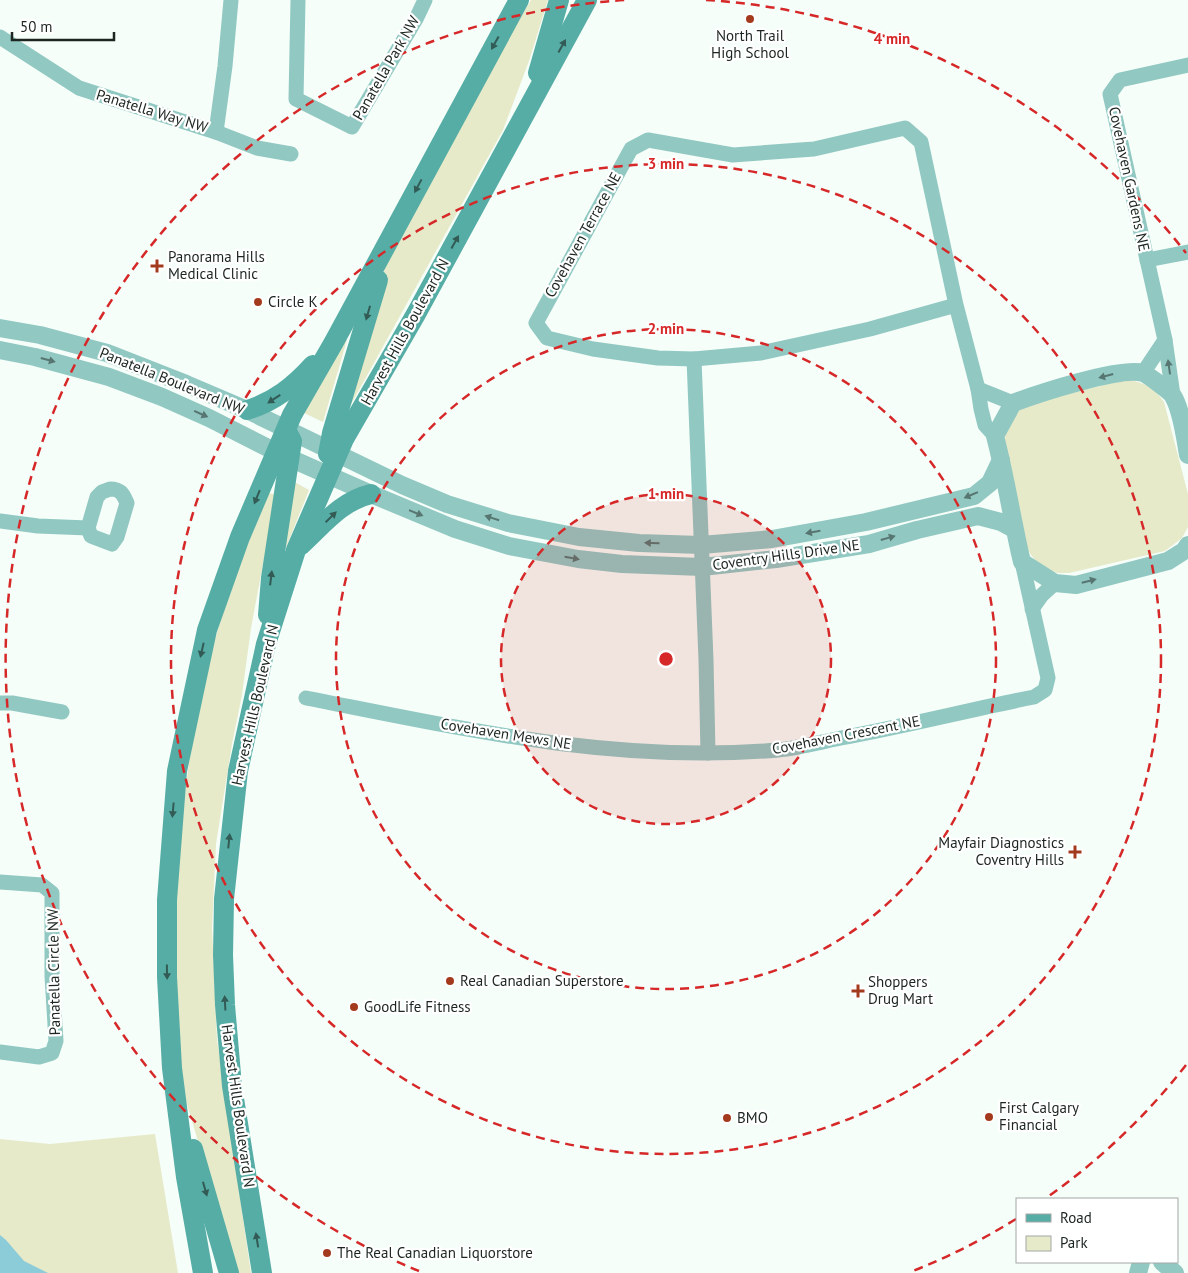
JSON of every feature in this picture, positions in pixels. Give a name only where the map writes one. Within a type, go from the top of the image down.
[{"type":"main road","points":[[203,1273],[186,1177],[172,1068],[167,977],[167,900],[177,771],[207,630],[240,537],[292,441],[286,430],[292,415],[334,342],[519,0]]},
{"type":"main road","points":[[530,104],[558,0]]},
{"type":"main road","name":"Harvest Hills Boulevard N","points":[[334,452],[344,439],[416,314],[587,0]]},
{"type":"main road","points":[[328,476],[327,464],[334,452],[332,433],[393,233]]},
{"type":"main road","points":[[246,410],[263,405],[296,383],[334,342]]},
{"type":"main road","points":[[266,644],[283,456]]},
{"type":"main road","name":"Harvest Hills Boulevard N","points":[[262,1273],[232,1086],[225,1005],[223,955],[224,899],[238,771],[266,644],[296,550],[328,476]]},
{"type":"main road","points":[[296,550],[342,506],[371,494]]},
{"type":"main road","points":[[176,1092],[228,1273]]},
{"type":"street","name":"Panatella Way NW","points":[[0,37],[79,88],[216,132],[226,66],[231,0]]},
{"type":"street","name":"Panatella Park NW","points":[[298,0],[296,99],[352,127],[416,19],[425,0]]},
{"type":"street","name":"Covehaven Gardens NE","points":[[1173,395],[1165,340],[1110,94],[1120,80],[1188,65]]},
{"type":"street","name":"Covehaven Terrace NE","points":[[956,305],[870,329],[761,353],[694,359],[658,358],[592,350],[546,338],[536,323],[631,149],[648,140],[733,155],[814,149],[905,128],[921,142],[956,305],[978,394]]},
{"type":"street","points":[[216,132],[257,148],[291,154]]},
{"type":"street","name":"Covehaven Gardens NE","points":[[1147,260],[1188,252]]},
{"type":"street","name":"Panatella Boulevard NW","points":[[0,328],[40,335],[107,353],[246,410],[334,452]]},
{"type":"street","points":[[1143,373],[1165,340]]},
{"type":"street","name":"Panatella Boulevard NW","points":[[0,350],[36,357],[109,377],[162,397],[328,476]]},
{"type":"street","points":[[694,359],[708,753]]},
{"type":"street","points":[[1187,550],[1168,562],[1076,585],[1055,583],[1022,562],[995,436],[986,425],[978,394],[1014,403],[1034,395],[1122,372],[1143,373],[1173,395],[1185,427],[1188,455]]},
{"type":"street","points":[[995,436],[1014,403]]},
{"type":"street","name":"Coventry Hills Drive NE","points":[[334,452],[402,485],[447,504],[508,523],[589,538],[639,543],[701,545],[772,539],[866,522],[974,496],[990,484],[1001,460]]},
{"type":"street","name":"Coventry Hills Drive NE","points":[[328,476],[455,529],[509,546],[578,559],[622,564],[702,567],[776,559],[868,544],[978,516],[1001,522],[1014,529]]},
{"type":"street","points":[[0,521],[38,526],[88,528]]},
{"type":"street","name":"Covehaven Crescent NE","points":[[708,753],[780,750],[1034,697],[1045,690],[1048,678],[1022,562]]},
{"type":"street","points":[[1032,609],[1042,594],[1055,583]]},
{"type":"street","name":"Covehaven Mews NE","points":[[306,698],[508,737],[609,750],[671,754],[708,753]]},
{"type":"street","points":[[0,703],[62,712]]},
{"type":"street","name":"Panatella Circle NW","points":[[0,882],[42,885],[52,892],[52,976],[56,1041],[52,1053],[39,1057],[0,1052]]},
{"type":"street","points":[[1163,1263],[1175,1273]]},
{"type":"green space","points":[[531,0],[548,0],[529,61],[503,130],[349,408],[344,405],[385,268],[491,68]]},
{"type":"green space","points":[[342,338],[347,340],[323,422],[302,412]]},
{"type":"green space","points":[[1125,380],[1147,386],[1156,392],[1164,402],[1188,494],[1188,527],[1182,538],[1165,551],[1069,573],[1058,573],[1046,569],[1037,562],[1026,546],[1003,449],[1006,422],[1021,408],[1034,402]]},
{"type":"green space","points":[[291,480],[309,490],[285,550]]},
{"type":"green space","points":[[269,493],[276,495],[251,628],[242,695],[216,844],[212,928],[217,1039],[251,1273],[237,1273],[184,1094],[172,969],[175,869],[198,695],[237,567]]},
{"type":"green space","points":[[155,1134],[178,1273],[0,1273],[0,1139],[50,1144]]},
{"type":"water","points":[[0,1235],[24,1261],[48,1273],[0,1273]]},
{"type":"place","name":"North Trail High School","points":[[750,19]]},
{"type":"place","name":"Panorama Hills Medical Clinic","points":[[157,266]]},
{"type":"place","name":"Circle K","points":[[258,302]]},
{"type":"place","name":"Mayfair Diagnostics Coventry Hills","points":[[1075,852]]},
{"type":"place","name":"Real Canadian Superstore","points":[[450,981]]},
{"type":"place","name":"Shoppers Drug Mart","points":[[858,991]]},
{"type":"place","name":"GoodLife Fitness","points":[[354,1007]]},
{"type":"place","name":"First Calgary Financial","points":[[989,1117]]},
{"type":"place","name":"BMO","points":[[727,1118]]},
{"type":"place","name":"The Real Canadian Liquorstore","points":[[327,1253]]}]
